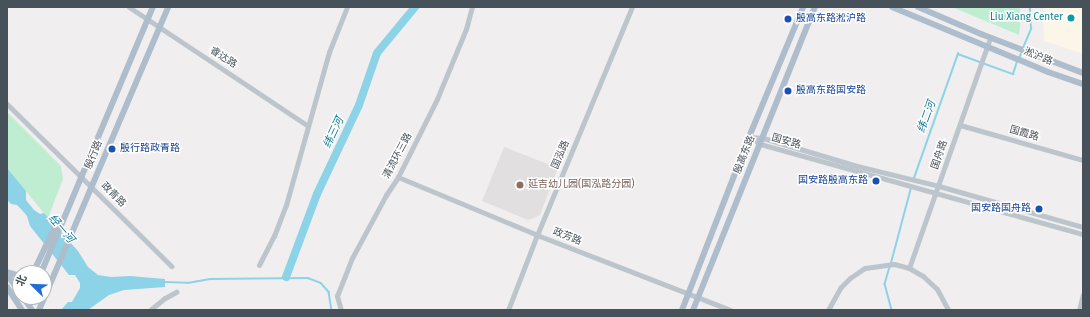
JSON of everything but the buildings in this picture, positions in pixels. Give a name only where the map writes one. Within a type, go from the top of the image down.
[{"type":"main road","name":"殷行路","points":[[43,265],[62,216],[71,200],[154,7]]},
{"type":"main road","name":"殷行路","points":[[39,310],[58,269],[91,187],[168,7]]},
{"type":"main road","name":"殷高东路","points":[[682,310],[749,137],[803,7]]},
{"type":"main road","name":"殷高东路","points":[[693,310],[815,7]]},
{"type":"main road","name":"淞沪路","points":[[892,7],[1012,58],[1083,84]]},
{"type":"main road","name":"淞沪路","points":[[918,7],[990,38],[1083,73]]},
{"type":"main road","points":[[39,265],[47,253]]},
{"type":"main road","points":[[7,287],[22,310]]},
{"type":"street","name":"睿达路","points":[[129,7],[308,126]]},
{"type":"street","points":[[258,265],[274,236],[286,205],[329,52],[347,7]]},
{"type":"street","name":"清流环三路","points":[[341,310],[337,296],[352,258],[386,195],[398,177],[437,99],[466,29],[472,7]]},
{"type":"street","name":"国泓路","points":[[508,310],[537,235],[632,7]]},
{"type":"street","points":[[987,47],[990,38]]},
{"type":"street","name":"国舟路","points":[[909,268],[937,193],[987,47]]},
{"type":"street","name":"政青路","points":[[7,104],[170,266]]},
{"type":"street","name":"国霞路","points":[[960,126],[1083,160]]},
{"type":"street","name":"国安路","points":[[749,137],[857,166],[923,186],[937,193],[1083,234]]},
{"type":"street","name":"政芳路","points":[[398,177],[537,235],[730,310]]},
{"type":"street","name":"国安路","points":[[923,186],[939,186],[1083,227]]},
{"type":"street","points":[[828,310],[841,287],[850,278],[865,268],[894,264],[909,268],[923,276],[937,289],[948,310]]},
{"type":"street","points":[[150,310],[165,298],[176,292]]},
{"type":"street","points":[[1079,310],[1083,294]]},
{"type":"shaded area","points":[[1043,7],[1083,7],[1083,54],[1044,41]]},
{"type":"shaded area","name":"延吉幼儿园(国泓路分园)","points":[[504,147],[558,168],[540,215],[534,218],[528,220],[482,201]]},
{"type":"green space","points":[[952,7],[1019,7],[1021,15],[1019,35]]},
{"type":"green space","points":[[7,112],[61,166],[63,179],[48,218],[7,168]]},
{"type":"water","points":[[7,168],[26,191],[26,200],[34,210],[40,214],[44,213],[78,251],[88,267],[98,275],[111,277],[130,276],[165,279],[165,287],[124,290],[109,295],[88,310],[61,310],[68,302],[72,302],[80,288],[80,283],[75,275],[69,275],[30,226],[27,216],[21,209],[17,205],[11,204],[7,200]]},
{"type":"waterway","name":"纬三河","points":[[286,277],[317,194],[359,105],[377,53],[415,7]]},
{"type":"waterway","name":"纬二河","points":[[1023,48],[1031,29],[1030,7]]},
{"type":"waterway","name":"纬二河","points":[[1019,59],[1022,51]]},
{"type":"waterway","name":"纬二河","points":[[914,178],[958,54],[1013,74],[1017,62]]},
{"type":"waterway","name":"纬二河","points":[[891,263],[911,188]]},
{"type":"waterway","name":"纬二河","points":[[890,267],[885,284],[892,310]]},
{"type":"waterway","points":[[165,282],[188,283],[210,279],[308,278],[321,283],[329,292],[332,310]]},
{"type":"place","name":"Liu Xiang Center","points":[[1071,18]]},
{"type":"place","name":"殷高东路淞沪路","points":[[788,19]]},
{"type":"place","name":"殷高东路国安路","points":[[788,91]]},
{"type":"place","name":"殷行路政青路","points":[[112,149]]},
{"type":"place","name":"国安路殷高东路","points":[[876,181]]},
{"type":"place","name":"延吉幼儿园(国泓路分园)","points":[[520,185]]},
{"type":"place","name":"国安路国舟路","points":[[1039,209]]},
{"type":"water label","name":"经一河","points":[[61,229]]}]
